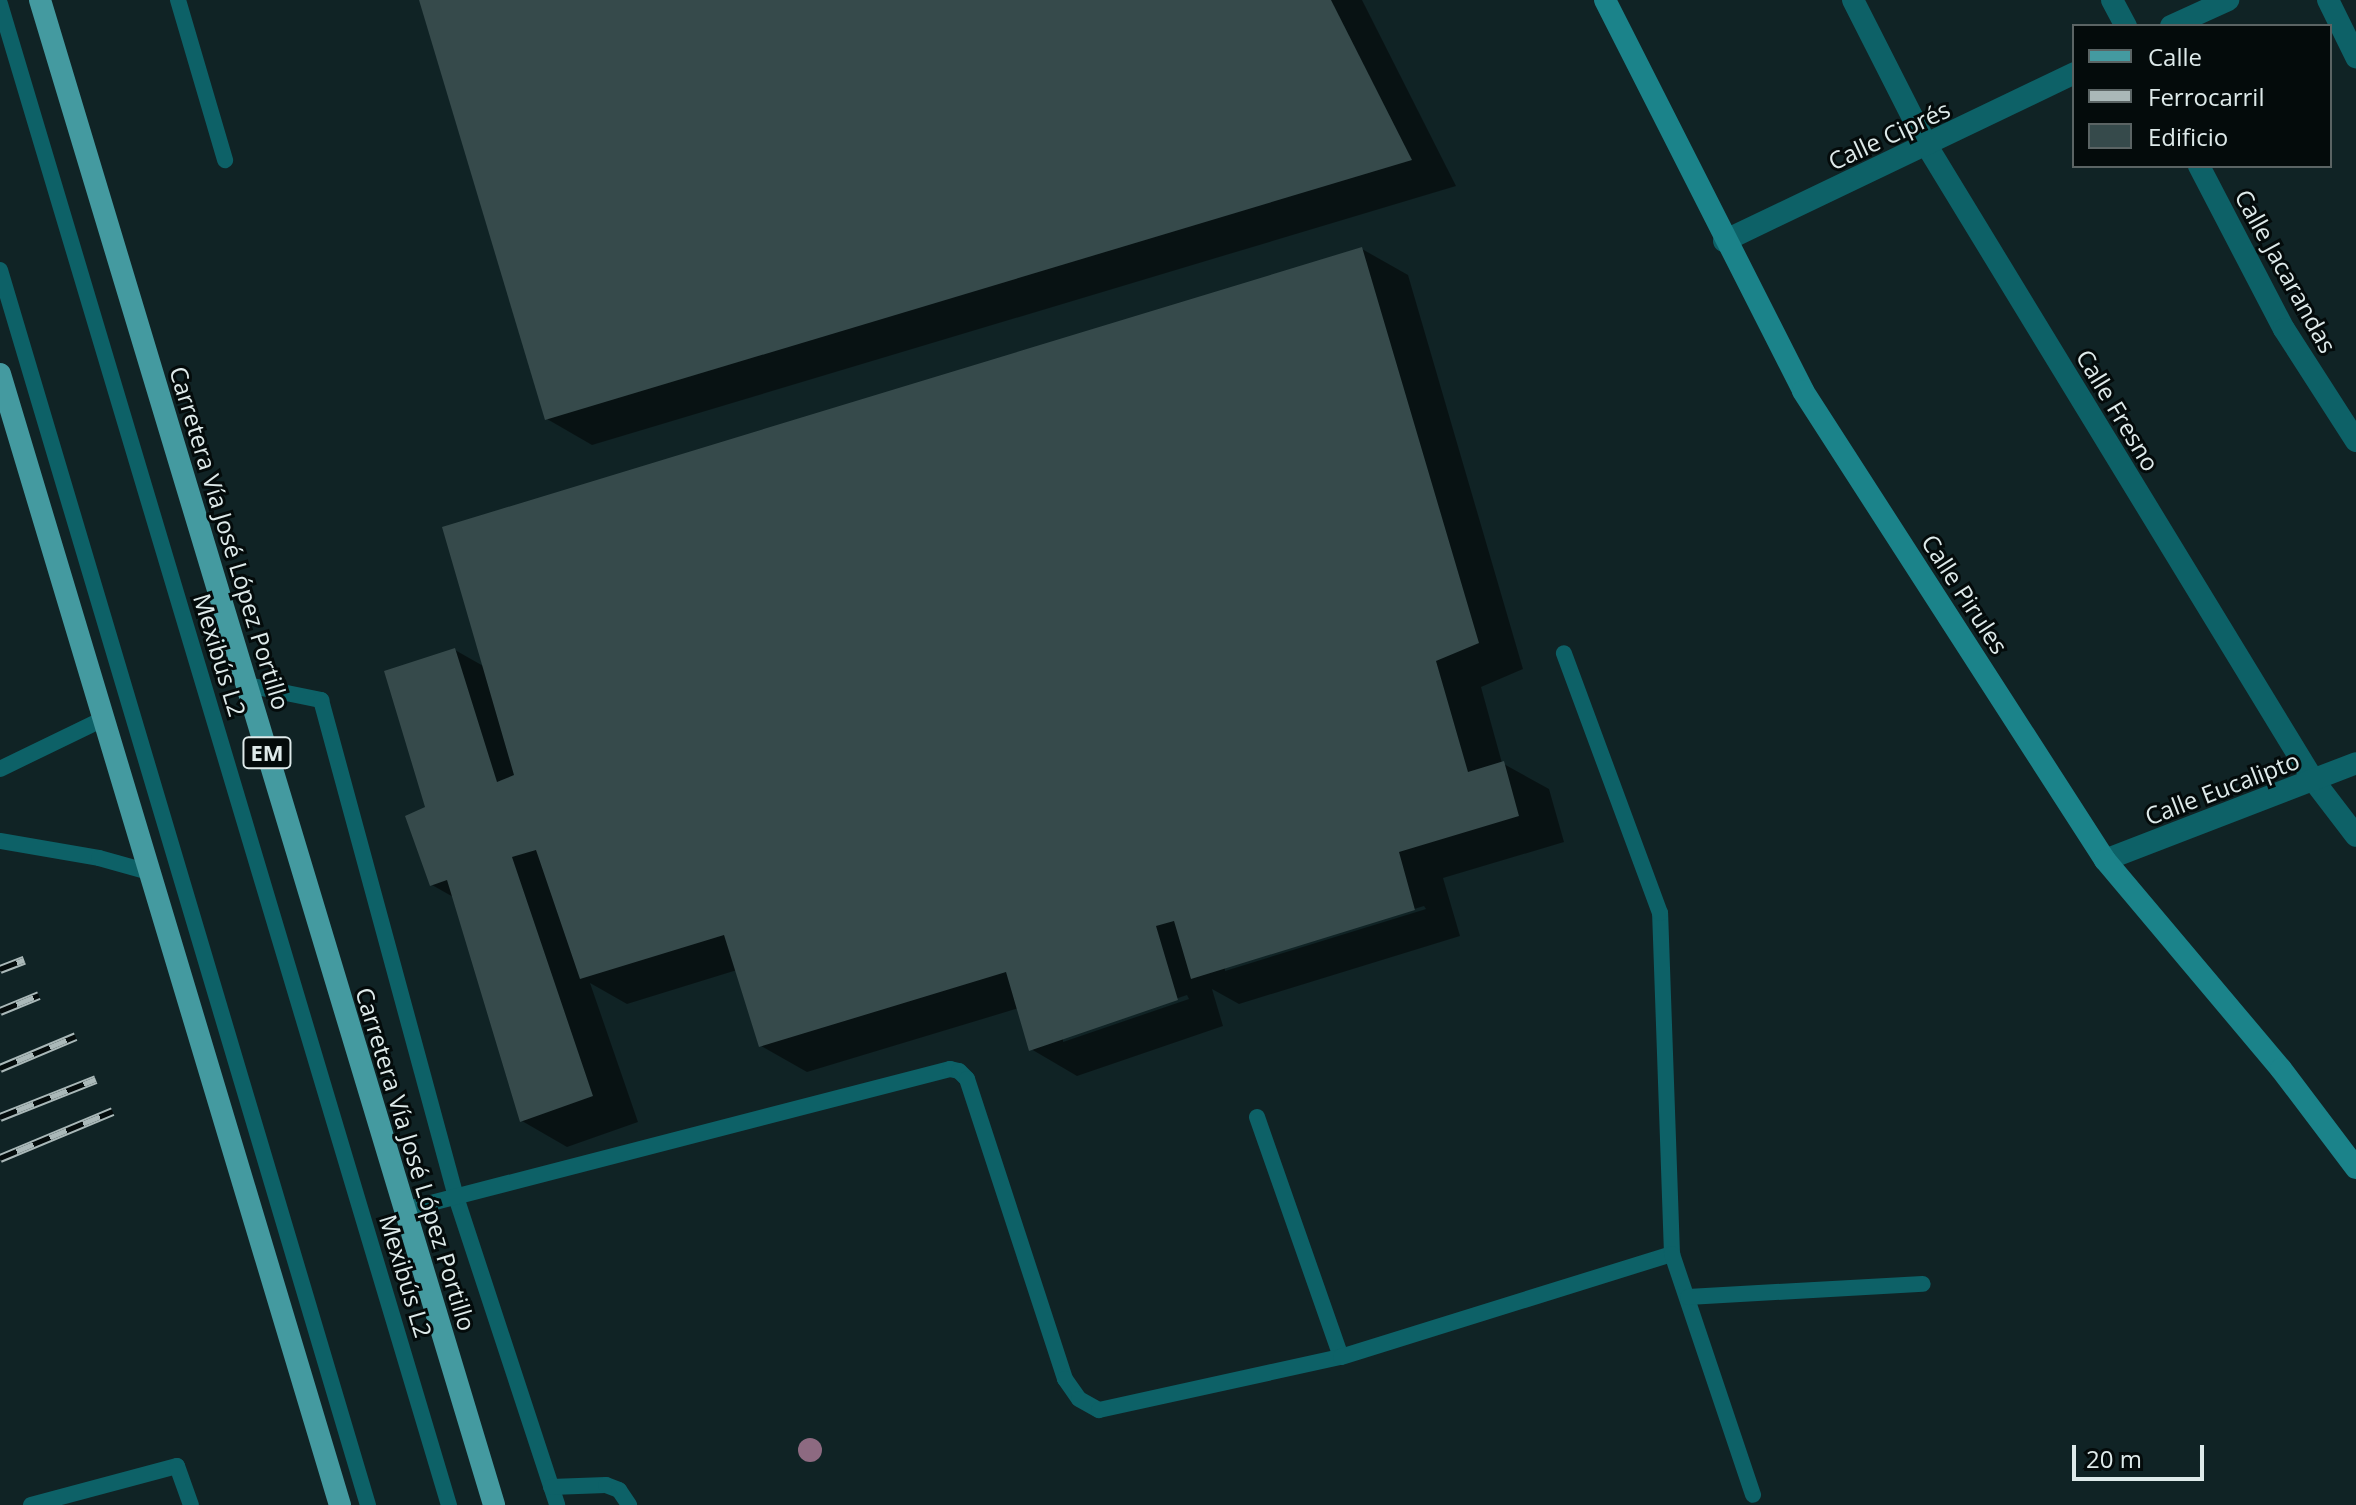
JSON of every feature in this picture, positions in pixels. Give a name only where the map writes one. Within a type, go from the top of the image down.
[{"type":"main road","name":"Carretera Vía José López Portillo","points":[[40,0],[494,1505]]},
{"type":"main road","name":"Calle Pirules","points":[[1605,0],[1724,241],[1803,391],[2105,860],[2281,1069],[2356,1168]]},
{"type":"main road","points":[[0,374],[340,1505]]},
{"type":"street","name":"Calle Fresno","points":[[1853,0],[1927,146],[2314,781],[2356,836]]},
{"type":"street","points":[[2112,0],[2125,24]]},
{"type":"street","points":[[2175,24],[2228,0]]},
{"type":"street","points":[[2328,0],[2356,57]]},
{"type":"street","name":"Calle Ciprés","points":[[1724,241],[2072,74]]},
{"type":"street","name":"Calle Jacarandas","points":[[2200,168],[2284,329],[2356,441]]},
{"type":"street","name":"Calle Eucalipto","points":[[2105,860],[2356,763]]},
{"type":"lane","points":[[178,0],[225,160]]},
{"type":"lane","name":"Mexibús L2","points":[[0,4],[449,1505]]},
{"type":"lane","points":[[0,270],[368,1505]]},
{"type":"lane","points":[[1564,653],[1660,913],[1672,1254],[1753,1495]]},
{"type":"lane","points":[[247,685],[321,700],[456,1197],[557,1505]]},
{"type":"lane","points":[[0,769],[103,719]]},
{"type":"lane","points":[[0,841],[99,858],[149,872]]},
{"type":"lane","points":[[404,1210],[950,1069],[959,1071],[967,1079],[1065,1379],[1079,1399],[1099,1410],[1341,1357],[1672,1254]]},
{"type":"lane","points":[[1257,1117],[1341,1357]]},
{"type":"lane","points":[[1688,1297],[1923,1284]]},
{"type":"lane","points":[[31,1505],[86,1498],[177,1466],[191,1505]]},
{"type":"lane","points":[[551,1487],[606,1485],[619,1490],[629,1505]]},
{"type":"building","points":[[419,0],[1331,0],[1412,160],[545,420]]},
{"type":"building","points":[[1362,247],[1479,643],[1436,661],[1468,772],[1504,761],[1519,816],[1399,852],[1415,910],[1191,979],[1174,921],[1156,926],[1178,1000],[1029,1051],[1006,972],[759,1047],[724,935],[580,979],[536,850],[512,857],[593,1096],[520,1122],[447,880],[430,886],[405,816],[425,807],[384,671],[455,648],[497,782],[514,775],[442,527]]},
{"type":"railway","points":[[0,969],[24,960]]},
{"type":"railway","points":[[0,1011],[39,995]]},
{"type":"railway","points":[[0,1068],[76,1036]]},
{"type":"railway","points":[[0,1117],[96,1079]]},
{"type":"railway","points":[[0,1158],[113,1111]]}]
